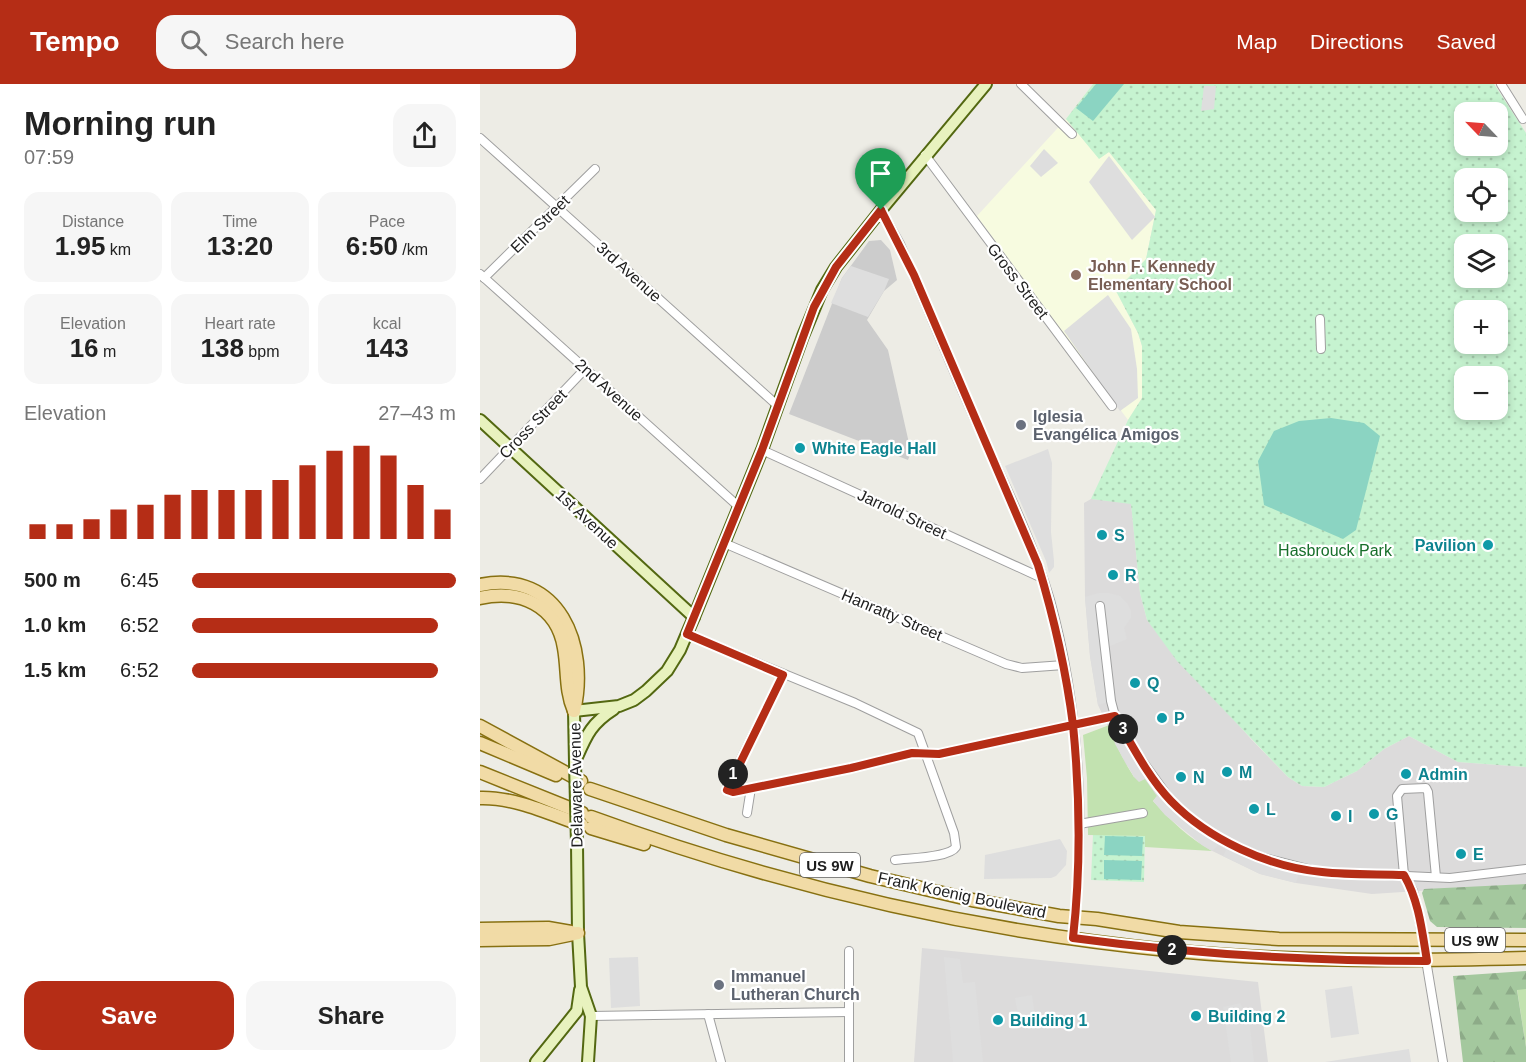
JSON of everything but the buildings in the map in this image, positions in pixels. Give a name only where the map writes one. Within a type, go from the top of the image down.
[{"type":"main road","points":[[480,585],[499,583],[523,587],[544,598],[561,614],[572,635],[576,658],[578,691],[574,711]]},
{"type":"main road","points":[[480,598],[500,594],[520,597],[538,606],[553,620],[562,639],[566,659],[567,692],[574,711]]},
{"type":"main road","points":[[480,726],[586,786]]},
{"type":"main road","points":[[480,743],[586,786]]},
{"type":"main road","name":"Frank Koenig Boulevard","points":[[480,772],[587,821],[718,860],[874,901],[967,921],[1073,938],[1228,955],[1427,961],[1526,958]]},
{"type":"main road","name":"Frank Koenig Boulevard","points":[[586,786],[603,794],[726,835],[870,876],[972,900],[1059,916],[1075,916],[1179,932],[1236,936],[1325,940],[1526,940]]},
{"type":"main road","points":[[480,798],[512,802],[587,821]]},
{"type":"main road","points":[[480,929],[548,928],[578,933]]},
{"type":"main road","points":[[480,940],[549,939],[578,933]]},
{"type":"street","name":"Delaware Avenue","points":[[588,1062],[591,1016],[581,987],[578,933],[574,711],[618,706],[634,699],[657,682],[680,650],[762,450],[822,290],[836,267],[881,210],[986,84]]},
{"type":"street","points":[[1021,84],[1072,134]]},
{"type":"street","points":[[1501,84],[1525,118]]},
{"type":"street","name":"3rd Avenue","points":[[480,138],[778,406]]},
{"type":"street","name":"Gross Street","points":[[925,155],[1112,406]]},
{"type":"street","name":"Elm Street","points":[[482,276],[557,208],[595,169]]},
{"type":"street","points":[[881,210],[914,275],[950,364],[1010,498],[1049,599],[1064,665],[1078,773],[1079,824],[1073,938]]},
{"type":"street","name":"2nd Avenue","points":[[482,276],[738,506]]},
{"type":"street","points":[[1320,319],[1321,349]]},
{"type":"street","name":"Cross Street","points":[[480,479],[585,369]]},
{"type":"street","name":"1st Avenue","points":[[480,420],[694,617]]},
{"type":"street","name":"Jarrold Street","points":[[762,450],[1042,578]]},
{"type":"street","name":"Hanratty Street","points":[[724,543],[1006,664],[1022,668],[1064,665]]},
{"type":"street","points":[[1100,606],[1111,701],[1115,716],[1138,755],[1172,801],[1200,826],[1230,844],[1261,857],[1320,872],[1450,878],[1526,869]]},
{"type":"street","points":[[687,634],[855,703],[914,730],[920,737],[927,754],[954,833],[955,849],[943,854],[895,860]]},
{"type":"street","points":[[783,675],[727,787],[728,791],[738,791],[851,768],[912,753],[939,754],[1115,716]]},
{"type":"street","points":[[575,763],[591,727],[598,719],[618,706]]},
{"type":"street","points":[[1436,877],[1428,792],[1426,788],[1421,787],[1402,789],[1397,795],[1404,875],[1413,891],[1424,940],[1428,981],[1443,1062]]},
{"type":"street","points":[[747,813],[751,788]]},
{"type":"street","points":[[1079,824],[1143,813]]},
{"type":"street","points":[[849,951],[849,1062]]},
{"type":"street","points":[[536,1062],[577,1011],[581,987]]},
{"type":"street","points":[[591,1016],[849,1012]]},
{"type":"street","points":[[708,1014],[721,1062]]},
{"type":"shaded area","points":[[1204,86],[1216,86],[1214,109],[1201,111]]},
{"type":"shaded area","name":"John F. Kennedy Elementary School","points":[[1066,119],[1099,158],[1109,152],[1156,210],[1146,259],[1116,291],[1138,333],[1142,346],[1142,398],[1128,420],[977,216]]},
{"type":"shaded area","points":[[1044,149],[1058,163],[1041,177],[1030,166]]},
{"type":"shaded area","points":[[1109,156],[1155,217],[1132,240],[1089,182]]},
{"type":"shaded area","points":[[881,240],[890,250],[897,280],[884,291],[867,320],[888,350],[911,452],[908,460],[789,414],[842,278],[869,241]]},
{"type":"shaded area","points":[[851,266],[889,279],[868,317],[831,303],[842,278]]},
{"type":"shaded area","points":[[1108,295],[1131,329],[1137,369],[1138,398],[1120,411],[1064,331]]},
{"type":"shaded area","points":[[1048,449],[1052,463],[1051,532],[1054,561],[1054,567],[1049,573],[1005,466]]},
{"type":"shaded area","points":[[1091,499],[1131,503],[1140,593],[1147,620],[1251,739],[1288,777],[1302,786],[1324,787],[1357,771],[1384,749],[1409,736],[1458,762],[1526,767],[1526,884],[1372,894],[1296,883],[1260,874],[1202,846],[1125,763],[1098,705],[1090,656],[1085,597],[1084,503]]},
{"type":"shaded area","points":[[1099,593],[1120,596],[1131,611],[1131,618],[1124,628],[1127,639],[1105,648],[1111,701],[1098,705],[1090,656],[1085,597]]},
{"type":"shaded area","points":[[1121,726],[1171,801],[1227,843],[1300,868],[1296,883],[1260,874],[1223,856],[1226,850],[1218,845],[1212,851],[1165,815],[1153,801],[1157,796],[1145,779],[1139,782],[1134,777],[1115,744],[1112,733]]},
{"type":"shaded area","points":[[1060,839],[1067,851],[1066,865],[1056,876],[984,879],[985,855]]},
{"type":"shaded area","points":[[922,948],[1258,982],[1268,1062],[914,1062]]},
{"type":"shaded area","points":[[638,957],[640,1006],[611,1008],[609,958]]},
{"type":"shaded area","points":[[944,957],[960,959],[963,983],[975,982],[983,1062],[953,1062]]},
{"type":"shaded area","points":[[1352,986],[1359,1034],[1331,1038],[1325,990]]},
{"type":"shaded area","points":[[1032,995],[1036,1023],[1020,1026],[1015,998]]},
{"type":"shaded area","points":[[1240,1003],[1249,1018],[1254,1062],[1231,1062],[1223,1007]]},
{"type":"shaded area","points":[[1409,1049],[1411,1062],[1325,1062]]},
{"type":"green space","name":"Hasbrouck Park","points":[[1093,84],[1494,84],[1506,102],[1454,102],[1454,156],[1508,156],[1508,105],[1526,133],[1526,767],[1458,762],[1409,736],[1384,749],[1357,771],[1324,787],[1302,786],[1288,777],[1177,661],[1147,620],[1140,593],[1131,504],[1091,499],[1128,420],[1142,398],[1142,346],[1138,333],[1116,291],[1146,259],[1156,210],[1109,152],[1099,159],[1066,119]]},
{"type":"green space","points":[[1096,84],[1124,84],[1093,121],[1076,108]]},
{"type":"green space","points":[[1331,418],[1364,423],[1380,436],[1356,530],[1343,539],[1264,505],[1258,461],[1274,431],[1299,421]]},
{"type":"green space","points":[[1112,724],[1117,729],[1112,733],[1116,745],[1134,777],[1145,779],[1157,796],[1153,801],[1188,835],[1212,851],[1145,847],[1145,836],[1088,835],[1087,778],[1083,735]]},
{"type":"green space","points":[[1093,834],[1145,836],[1144,882],[1091,880]]},
{"type":"green space","points":[[1105,836],[1143,837],[1142,856],[1104,855]]},
{"type":"green space","points":[[1104,860],[1142,861],[1141,880],[1104,879]]},
{"type":"green space","points":[[1526,884],[1526,928],[1437,927],[1430,921],[1422,893],[1424,889]]},
{"type":"green space","points":[[1526,971],[1526,989],[1517,990],[1526,1047],[1526,1062],[1463,1062],[1453,976]]},
{"type":"green space","points":[[1517,989],[1526,989],[1526,1047]]},
{"type":"place","name":"John F. Kennedy Elementary School","points":[[1076,275]]},
{"type":"place","name":"Iglesia Evangélica Amigos","points":[[1021,425]]},
{"type":"place","name":"White Eagle Hall","points":[[800,448]]},
{"type":"place","name":"S","points":[[1102,535]]},
{"type":"place","name":"Pavilion","points":[[1488,545]]},
{"type":"place","name":"R","points":[[1113,575]]},
{"type":"place","name":"Q","points":[[1135,683]]},
{"type":"place","name":"P","points":[[1162,718]]},
{"type":"place","name":"M","points":[[1227,772]]},
{"type":"place","name":"Admin","points":[[1406,774]]},
{"type":"place","name":"N","points":[[1181,777]]},
{"type":"place","name":"L","points":[[1254,809]]},
{"type":"place","name":"G","points":[[1374,814]]},
{"type":"place","name":"I","points":[[1336,816]]},
{"type":"place","name":"E","points":[[1461,854]]},
{"type":"place","name":"Immanuel Lutheran Church","points":[[719,985]]},
{"type":"place","name":"Building 2","points":[[1196,1016]]},
{"type":"place","name":"Building 1","points":[[998,1020]]},
{"type":"route","points":[[881,210],[836,267],[814,307],[762,450],[687,634],[783,675],[727,790],[733,792],[912,753],[939,754],[1073,725],[1078,773],[1079,824],[1073,938],[1228,955],[1328,960],[1427,961],[1418,918],[1418,906],[1404,875],[1320,872],[1261,857],[1230,844],[1200,826],[1163,791],[1115,716],[1073,725],[1064,665],[1049,599],[1038,565],[914,275],[881,210]]}]
